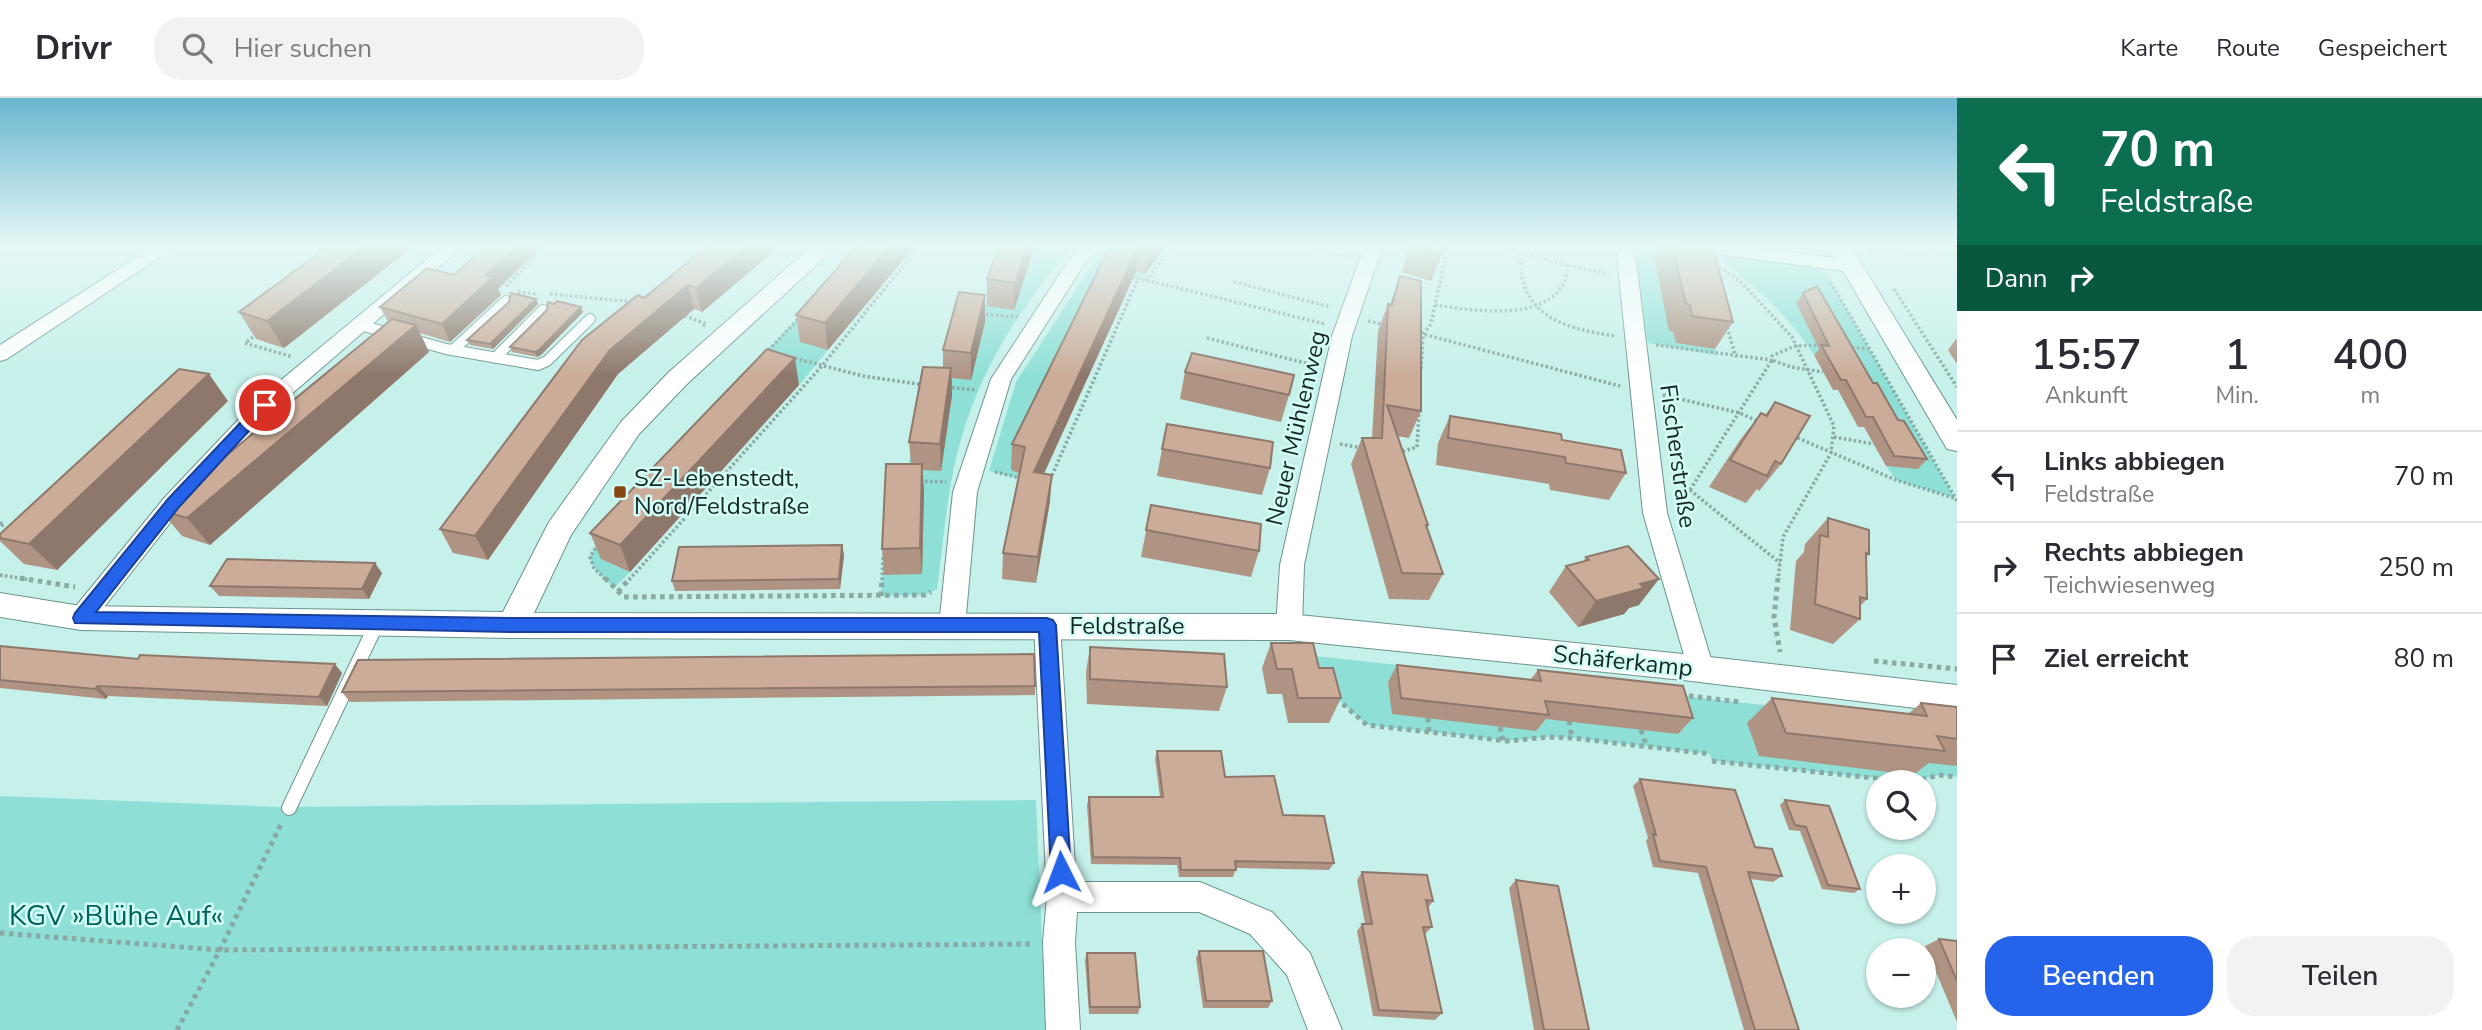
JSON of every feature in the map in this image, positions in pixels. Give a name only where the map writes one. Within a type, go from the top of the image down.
[{"type":"street","points":[[0,354],[102,288]]},
{"type":"street","points":[[81,618],[173,503],[265,405],[403,288]]},
{"type":"street","points":[[512,625],[559,530],[630,428],[678,378],[778,288]]},
{"type":"street","points":[[953,625],[965,492],[1001,379],[1060,288]]},
{"type":"street","name":"Neuer Mühlenweg","points":[[1289,626],[1292,565],[1342,336],[1359,288]]},
{"type":"street","name":"Fischerstraße","points":[[1630,288],[1655,513],[1702,669]]},
{"type":"street","points":[[1865,288],[1957,442]]},
{"type":"street","name":"Feldstraße","points":[[0,605],[81,618],[377,623],[1289,626]]},
{"type":"street","points":[[1047,625],[1062,897],[1059,942],[1063,1030]]},
{"type":"street","name":"Schäferkamp","points":[[1289,626],[1702,669],[1957,699]]},
{"type":"street","points":[[1062,897],[1200,897],[1261,923],[1299,964],[1325,1030]]},
{"type":"lane","points":[[453,350],[503,296]]},
{"type":"lane","points":[[495,358],[543,310]]},
{"type":"lane","points":[[360,325],[453,350],[533,366],[543,364],[590,319]]},
{"type":"lane","points":[[289,808],[377,623]]},
{"type":"path","points":[[503,296],[510,288]]},
{"type":"path","points":[[618,592],[821,367],[885,288]]},
{"type":"path","points":[[1043,484],[1047,485],[1132,288]]},
{"type":"path","points":[[1177,288],[1330,325]]},
{"type":"path","points":[[1259,288],[1335,308]]},
{"type":"path","points":[[1421,372],[1423,334],[1432,324],[1439,288]]},
{"type":"path","points":[[1522,288],[1534,306],[1570,326],[1624,337]]},
{"type":"path","points":[[1436,305],[1493,311],[1534,306],[1557,295],[1561,288]]},
{"type":"path","points":[[1747,288],[1796,344],[1834,426],[1831,453],[1783,537],[1774,617],[1780,652]]},
{"type":"path","points":[[1893,288],[1957,387]]},
{"type":"path","points":[[982,314],[986,302]]},
{"type":"path","points":[[759,360],[804,312]]},
{"type":"path","points":[[971,313],[1019,317]]},
{"type":"path","points":[[1724,319],[1735,357]]},
{"type":"path","points":[[1364,320],[1388,326]]},
{"type":"path","points":[[267,327],[245,343],[301,359]]},
{"type":"path","points":[[1411,331],[1630,389]]},
{"type":"path","points":[[1207,338],[1318,366]]},
{"type":"path","points":[[1647,343],[1772,360],[1791,367],[1823,372]]},
{"type":"path","points":[[1674,507],[1690,490],[1740,414],[1772,356],[1785,347],[1796,344],[1831,345]]},
{"type":"path","points":[[1844,346],[1870,349],[1956,500]]},
{"type":"path","points":[[768,350],[821,367],[931,385]]},
{"type":"path","points":[[921,397],[923,384]]},
{"type":"path","points":[[939,386],[978,390]]},
{"type":"path","points":[[1652,393],[1740,414],[1763,423]]},
{"type":"path","points":[[1393,455],[1417,447],[1419,409]]},
{"type":"path","points":[[1786,433],[1896,480],[1956,500]]},
{"type":"path","points":[[1834,437],[1874,444]]},
{"type":"path","points":[[1338,443],[1371,450]]},
{"type":"path","points":[[989,471],[1029,480]]},
{"type":"path","points":[[917,481],[951,482]]},
{"type":"path","points":[[1690,490],[1781,563]]},
{"type":"path","points":[[601,538],[590,557],[594,568],[624,597],[925,594]]},
{"type":"path","points":[[881,596],[884,544]]},
{"type":"path","points":[[1768,650],[1794,653]]},
{"type":"path","points":[[1862,660],[1957,669]]},
{"type":"path","points":[[1679,695],[1745,702]]},
{"type":"path","points":[[1335,697],[1367,724],[1503,741],[1573,738],[1711,754]]},
{"type":"path","points":[[1428,718],[1429,732]]},
{"type":"path","points":[[1569,722],[1573,738]]},
{"type":"path","points":[[1500,727],[1503,741]]},
{"type":"path","points":[[1641,730],[1647,747]]},
{"type":"path","points":[[1712,761],[1866,777]]},
{"type":"path","points":[[1936,776],[1957,777]]},
{"type":"path","points":[[177,1030],[220,950],[289,808]]},
{"type":"path","points":[[0,933],[220,950],[1059,942]]},
{"type":"green space","points":[[826,288],[851,288],[828,350],[799,385],[601,559],[630,572],[614,588],[594,568],[590,557],[617,508]]},
{"type":"green space","points":[[991,288],[1039,288],[1006,336],[970,410],[953,474],[937,589],[925,595],[881,596],[887,481],[906,481],[923,384],[939,386],[960,312],[982,314]]},
{"type":"green space","points":[[1076,288],[1127,288],[1011,470],[1042,478],[1043,484],[989,471],[1016,382]]},
{"type":"green space","points":[[1639,288],[1660,288],[1663,302],[1667,303],[1669,331],[1715,349],[1716,355],[1648,343]]},
{"type":"green space","points":[[1755,288],[1835,288],[1955,498],[1896,480],[1886,466],[1917,468],[1845,358],[1814,355],[1769,301]]},
{"type":"green space","points":[[1315,656],[1957,726],[1957,777],[1936,776],[1936,770],[1866,770],[1866,777],[1712,761],[1710,754],[1573,738],[1548,737],[1508,741],[1367,725],[1335,697],[1321,677]]},
{"type":"green space","name":"KGV »Blühe Auf«","points":[[0,796],[279,807],[1036,800],[1046,1030],[0,1030]]},
{"type":"building","points":[[271,288],[310,288],[267,321],[239,312]]},
{"type":"building","points":[[402,288],[481,288],[442,324],[380,307]]},
{"type":"building","points":[[656,288],[684,288],[610,350],[475,536],[440,529],[582,340],[638,295],[644,298]]},
{"type":"building","points":[[819,288],[854,288],[825,323],[796,315]]},
{"type":"building","points":[[1089,288],[1119,288],[1034,472],[1052,475],[1038,557],[1003,553],[1025,447],[1012,444]]},
{"type":"building","points":[[1397,288],[1421,288],[1421,411],[1387,405],[1443,574],[1402,573],[1362,438],[1382,438],[1388,304],[1392,305]]},
{"type":"building","points":[[1682,288],[1724,288],[1733,322],[1692,316],[1690,305],[1686,304]]},
{"type":"building","points":[[1818,288],[1873,383],[1877,383],[1898,420],[1904,421],[1927,459],[1894,456],[1873,417],[1866,417],[1846,380],[1841,380],[1821,345],[1829,346],[1803,293]]},
{"type":"building","points":[[959,292],[985,295],[971,353],[943,350]]},
{"type":"building","points":[[511,293],[536,299],[490,344],[467,340],[509,302]]},
{"type":"building","points":[[557,301],[581,307],[539,350],[535,352],[510,347],[547,310],[548,302],[554,304]]},
{"type":"building","points":[[392,319],[416,325],[187,518],[160,510]]},
{"type":"building","points":[[767,349],[795,358],[620,545],[590,533]]},
{"type":"building","points":[[1192,353],[1294,375],[1289,395],[1185,372]]},
{"type":"building","points":[[923,367],[951,368],[940,444],[909,442]]},
{"type":"building","points":[[179,369],[209,374],[29,544],[0,538],[0,534]]},
{"type":"building","points":[[1775,402],[1810,416],[1781,464],[1775,461],[1767,476],[1730,460],[1761,413],[1767,416]]},
{"type":"building","points":[[1450,416],[1561,434],[1562,440],[1621,450],[1626,473],[1566,463],[1565,457],[1448,438]]},
{"type":"building","points":[[1167,424],[1273,442],[1270,468],[1162,449]]},
{"type":"building","points":[[886,464],[922,464],[920,548],[882,549]]},
{"type":"building","points":[[1151,505],[1261,524],[1259,551],[1146,530]]},
{"type":"building","points":[[1828,518],[1869,530],[1869,554],[1866,553],[1867,599],[1860,597],[1860,619],[1815,604],[1820,535],[1828,537]]},
{"type":"building","points":[[842,545],[839,579],[672,581],[679,547]]},
{"type":"building","points":[[1628,546],[1659,579],[1640,584],[1644,588],[1596,601],[1566,566],[1589,560],[1586,557]]},
{"type":"building","points":[[227,559],[375,563],[362,589],[210,586]]},
{"type":"building","points":[[1271,643],[1313,643],[1319,668],[1333,668],[1341,698],[1298,698],[1292,669],[1277,669]]},
{"type":"building","points":[[0,646],[138,659],[140,655],[335,664],[319,697],[98,686],[95,689],[0,680]]},
{"type":"building","points":[[1090,647],[1224,654],[1227,687],[1090,679]]},
{"type":"building","points":[[1034,654],[1035,686],[342,692],[358,660]]},
{"type":"building","points":[[1397,665],[1541,681],[1538,670],[1683,686],[1693,718],[1545,701],[1549,715],[1401,698]]},
{"type":"building","points":[[1772,698],[1927,716],[1921,703],[1957,707],[1957,739],[1937,736],[1945,751],[1786,733]]},
{"type":"building","points":[[1157,751],[1221,751],[1225,777],[1274,776],[1283,815],[1324,816],[1334,863],[1235,861],[1236,870],[1181,870],[1180,858],[1093,857],[1089,797],[1163,797]]},
{"type":"building","points":[[1640,779],[1735,790],[1755,847],[1772,849],[1782,876],[1748,872],[1799,1030],[1755,1030],[1706,867],[1660,861],[1653,834],[1656,835]]},
{"type":"building","points":[[1785,800],[1829,806],[1860,889],[1828,885],[1806,827],[1795,825]]},
{"type":"building","points":[[1362,872],[1427,875],[1433,901],[1426,900],[1432,927],[1423,927],[1442,1013],[1379,1010],[1362,924],[1372,924]]},
{"type":"building","points":[[1516,880],[1558,886],[1589,1030],[1544,1030]]},
{"type":"building","points":[[1939,939],[1957,941],[1957,981]]},
{"type":"building","points":[[1199,951],[1263,951],[1272,1001],[1206,1001]]},
{"type":"building","points":[[1087,953],[1135,953],[1140,1007],[1090,1007]]},
{"type":"place","name":"SZ-Lebenstedt, Nord/Feldstraße","points":[[620,492]]},
{"type":"route","points":[[265,405],[173,503],[81,618],[512,625],[1047,625],[1061,872]]}]
